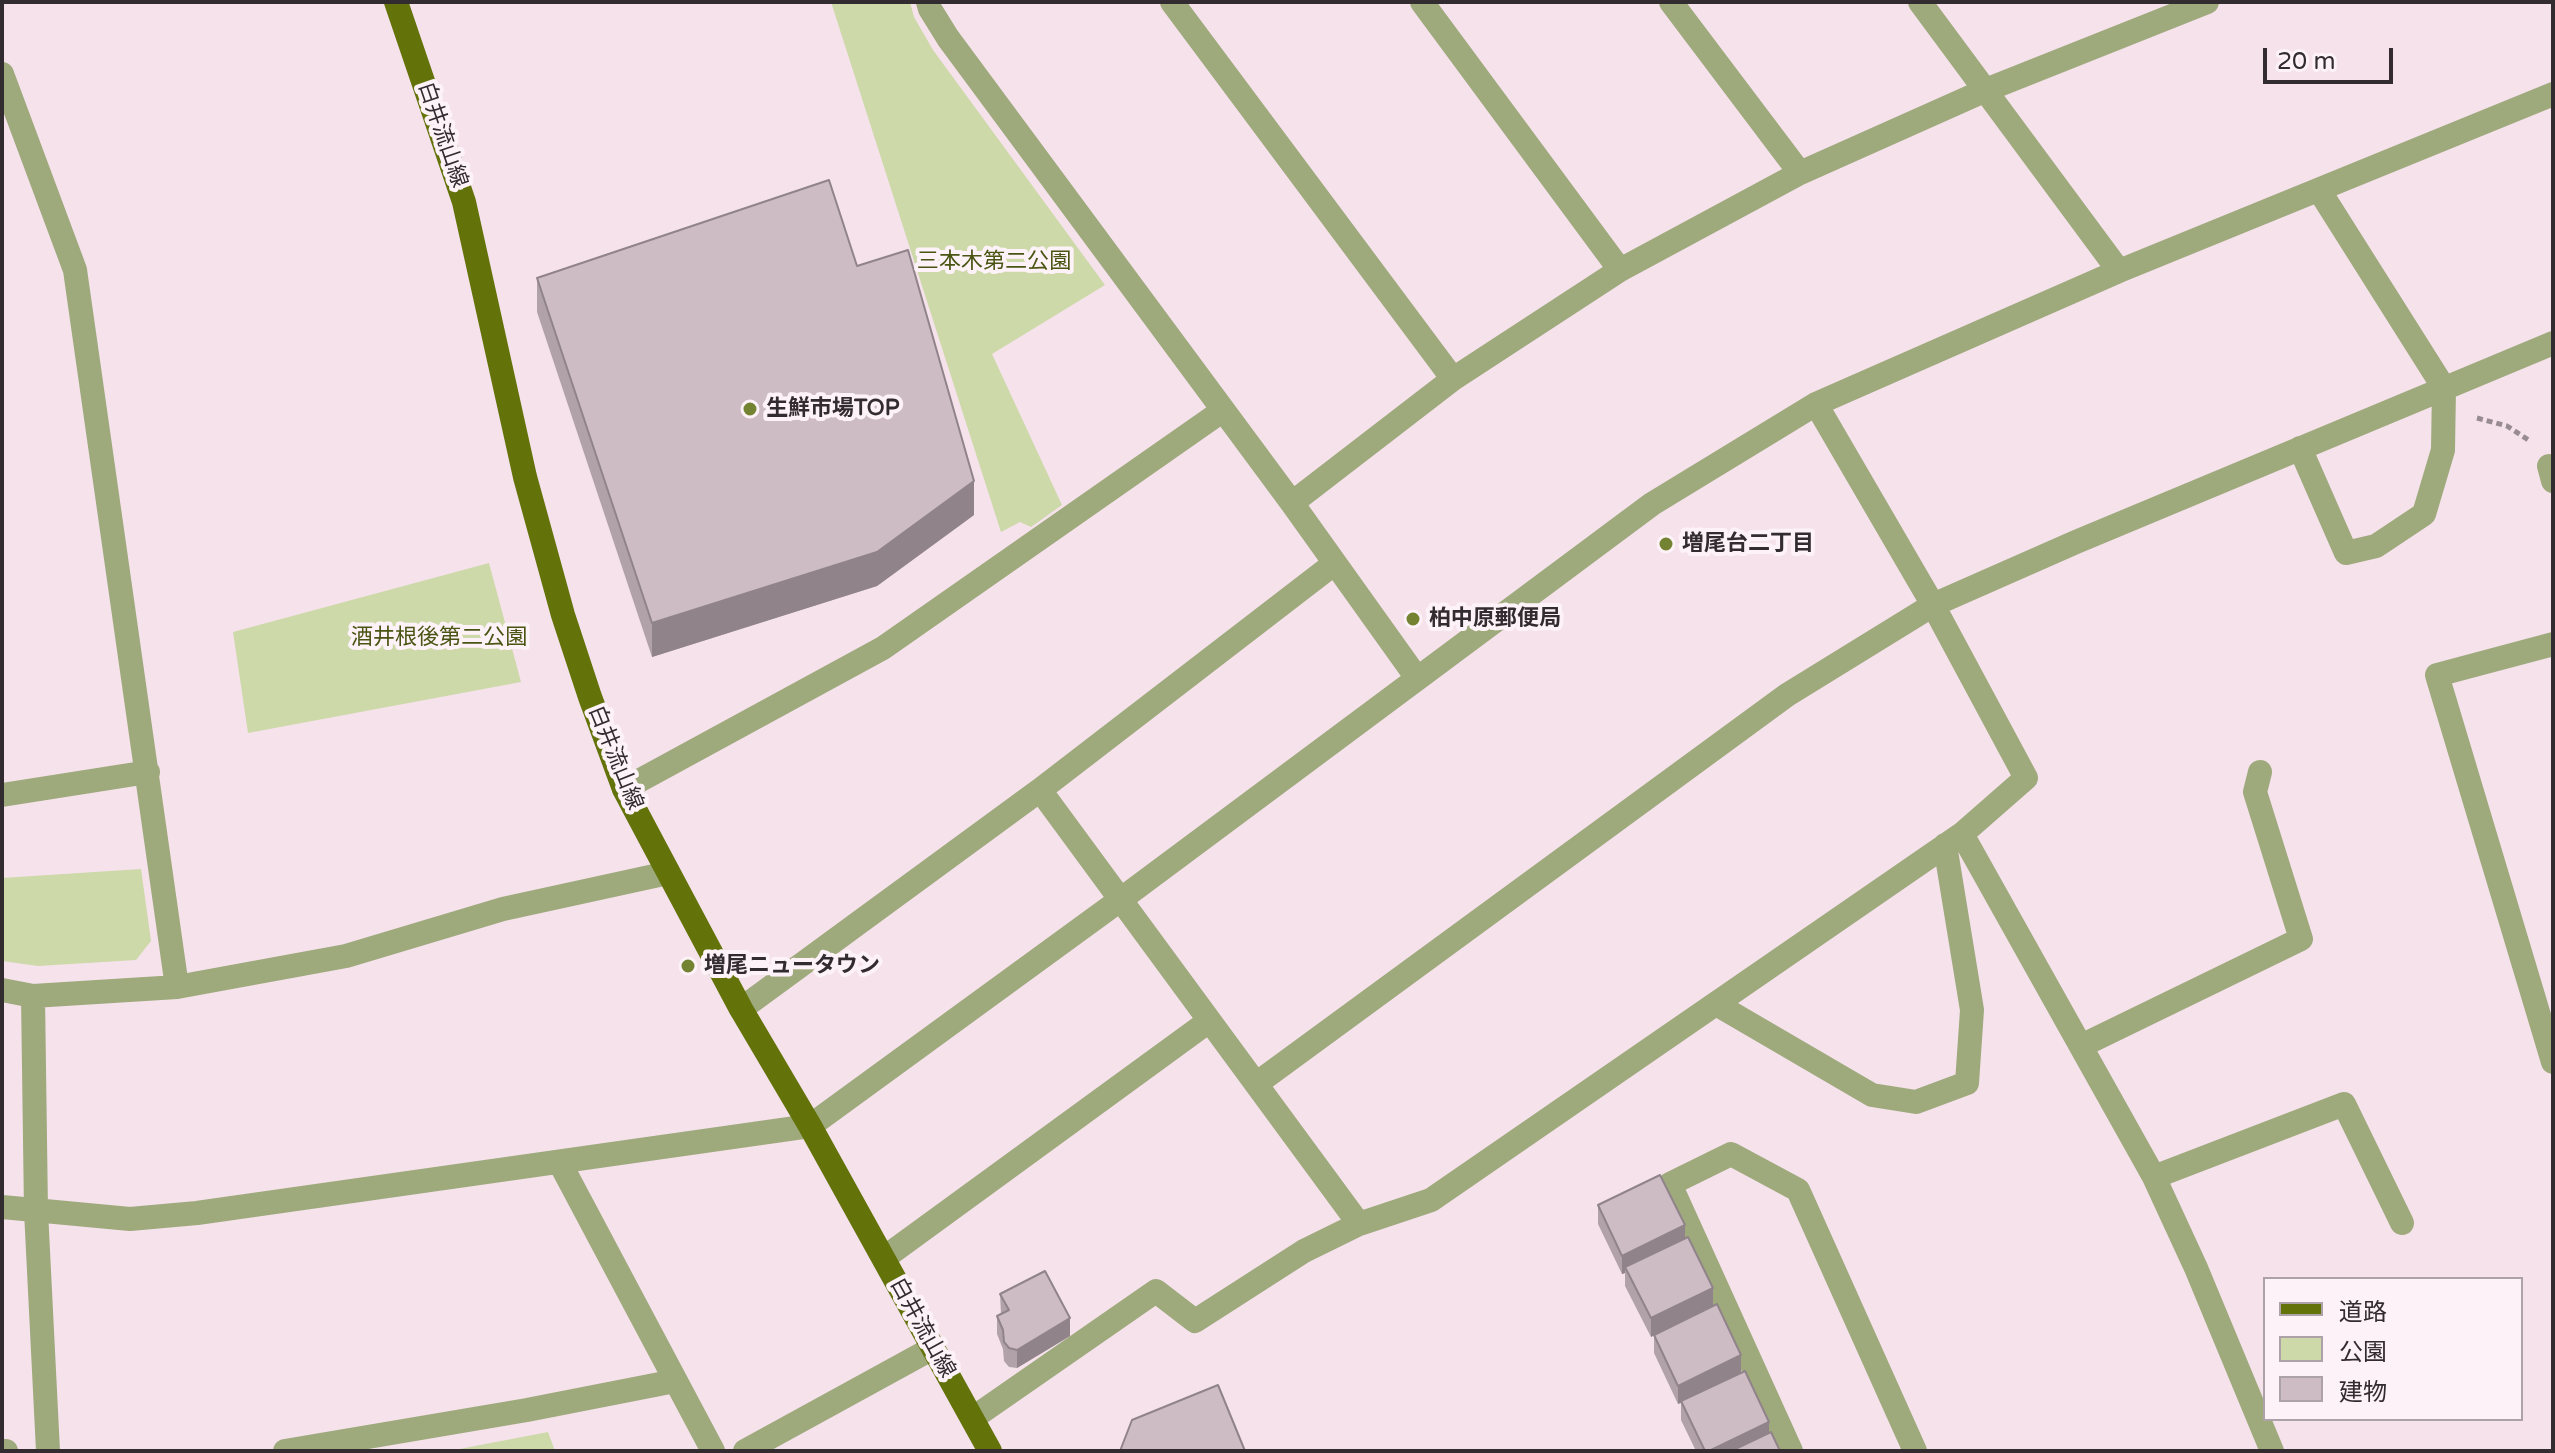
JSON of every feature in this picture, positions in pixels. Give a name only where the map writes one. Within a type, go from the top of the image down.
[{"type":"main road","name":"白井流山線","points":[[396,2],[464,202],[525,477],[563,615],[624,789],[741,1009],[810,1126],[990,1451]]},
{"type":"street","points":[[928,2],[948,38],[1292,503],[1417,678]]},
{"type":"street","points":[[1172,2],[1453,379]]},
{"type":"street","points":[[1422,2],[1620,270]]},
{"type":"street","points":[[1671,2],[1800,173]]},
{"type":"street","points":[[1920,2],[2119,271]]},
{"type":"street","points":[[1292,503],[1453,379],[1620,270],[1800,173],[2157,11],[2207,2]]},
{"type":"street","points":[[2,74],[75,270],[177,987]]},
{"type":"street","points":[[2,1207],[130,1219],[197,1213],[810,1126],[1120,900],[1652,504],[1816,404],[2119,271],[2553,94]]},
{"type":"street","points":[[2300,448],[2346,553],[2376,546],[2424,514],[2443,450],[2444,398],[2319,190]]},
{"type":"street","points":[[1256,1084],[1787,695],[1933,605],[2300,448],[2444,398],[2553,343]]},
{"type":"street","points":[[973,1418],[1156,1291],[1195,1321],[1304,1251],[1359,1224],[1431,1200],[1954,840],[2026,778],[1933,605],[1816,404]]},
{"type":"street","points":[[624,789],[883,648],[1222,411]]},
{"type":"street","points":[[741,1009],[1040,790],[1335,563]]},
{"type":"street","points":[[2553,644],[2437,675],[2553,1062]]},
{"type":"street","points":[[2,795],[148,772]]},
{"type":"street","points":[[2081,1046],[2301,939],[2255,792],[2260,772]]},
{"type":"street","points":[[1040,790],[1359,1224]]},
{"type":"street","points":[[1716,1004],[1872,1095],[1916,1102],[1967,1083],[1972,1010],[1954,840]]},
{"type":"street","points":[[1954,840],[2081,1046],[2154,1177],[2196,1268],[2272,1451]]},
{"type":"street","points":[[2,990],[33,996],[177,987],[346,956],[503,909],[668,873]]},
{"type":"street","points":[[33,996],[36,1211],[48,1451]]},
{"type":"street","points":[[884,1258],[1209,1021]]},
{"type":"street","points":[[2154,1177],[2344,1104],[2402,1223]]},
{"type":"street","points":[[1791,1451],[1670,1184],[1731,1154],[1798,1190],[1915,1451]]},
{"type":"street","points":[[560,1163],[713,1451]]},
{"type":"street","points":[[745,1451],[933,1348]]},
{"type":"street","points":[[285,1451],[675,1381]]},
{"type":"path","points":[[2444,398],[2507,426],[2541,448],[2551,474]]},
{"type":"green space","name":"三本木第二公園","points":[[831,2],[910,2],[914,17],[933,50],[1105,285],[992,354],[1062,505],[1031,527],[1020,522],[1001,532]]},
{"type":"green space","name":"酒井根後第二公園","points":[[489,563],[521,682],[248,733],[233,632]]},
{"type":"green space","points":[[141,869],[151,941],[136,960],[38,966],[2,961],[2,878]]},
{"type":"green space","points":[[548,1432],[555,1451],[449,1451]]},
{"type":"building","points":[[829,180],[857,266],[908,250],[974,481],[877,552],[652,623],[537,278]]},
{"type":"building","points":[[1660,1175],[1685,1225],[1622,1256],[1598,1205]]},
{"type":"building","points":[[1688,1237],[1713,1288],[1651,1318],[1625,1267]]},
{"type":"building","points":[[1045,1271],[1070,1318],[1017,1350],[1009,1348],[1004,1342],[997,1316],[1009,1310],[1000,1294]]},
{"type":"building","points":[[1717,1304],[1741,1355],[1678,1386],[1654,1335]]},
{"type":"building","points":[[1745,1371],[1769,1422],[1705,1451],[1681,1401]]},
{"type":"building","points":[[1218,1385],[1245,1451],[1120,1451],[1132,1420]]},
{"type":"building","points":[[1771,1432],[1780,1451],[1731,1451]]},
{"type":"place","name":"生鮮市場TOP","points":[[750,409]]},
{"type":"place","name":"増尾台二丁目","points":[[1666,544]]},
{"type":"place","name":"柏中原郵便局","points":[[1413,619]]},
{"type":"place","name":"増尾ニュータウン","points":[[688,966]]}]
